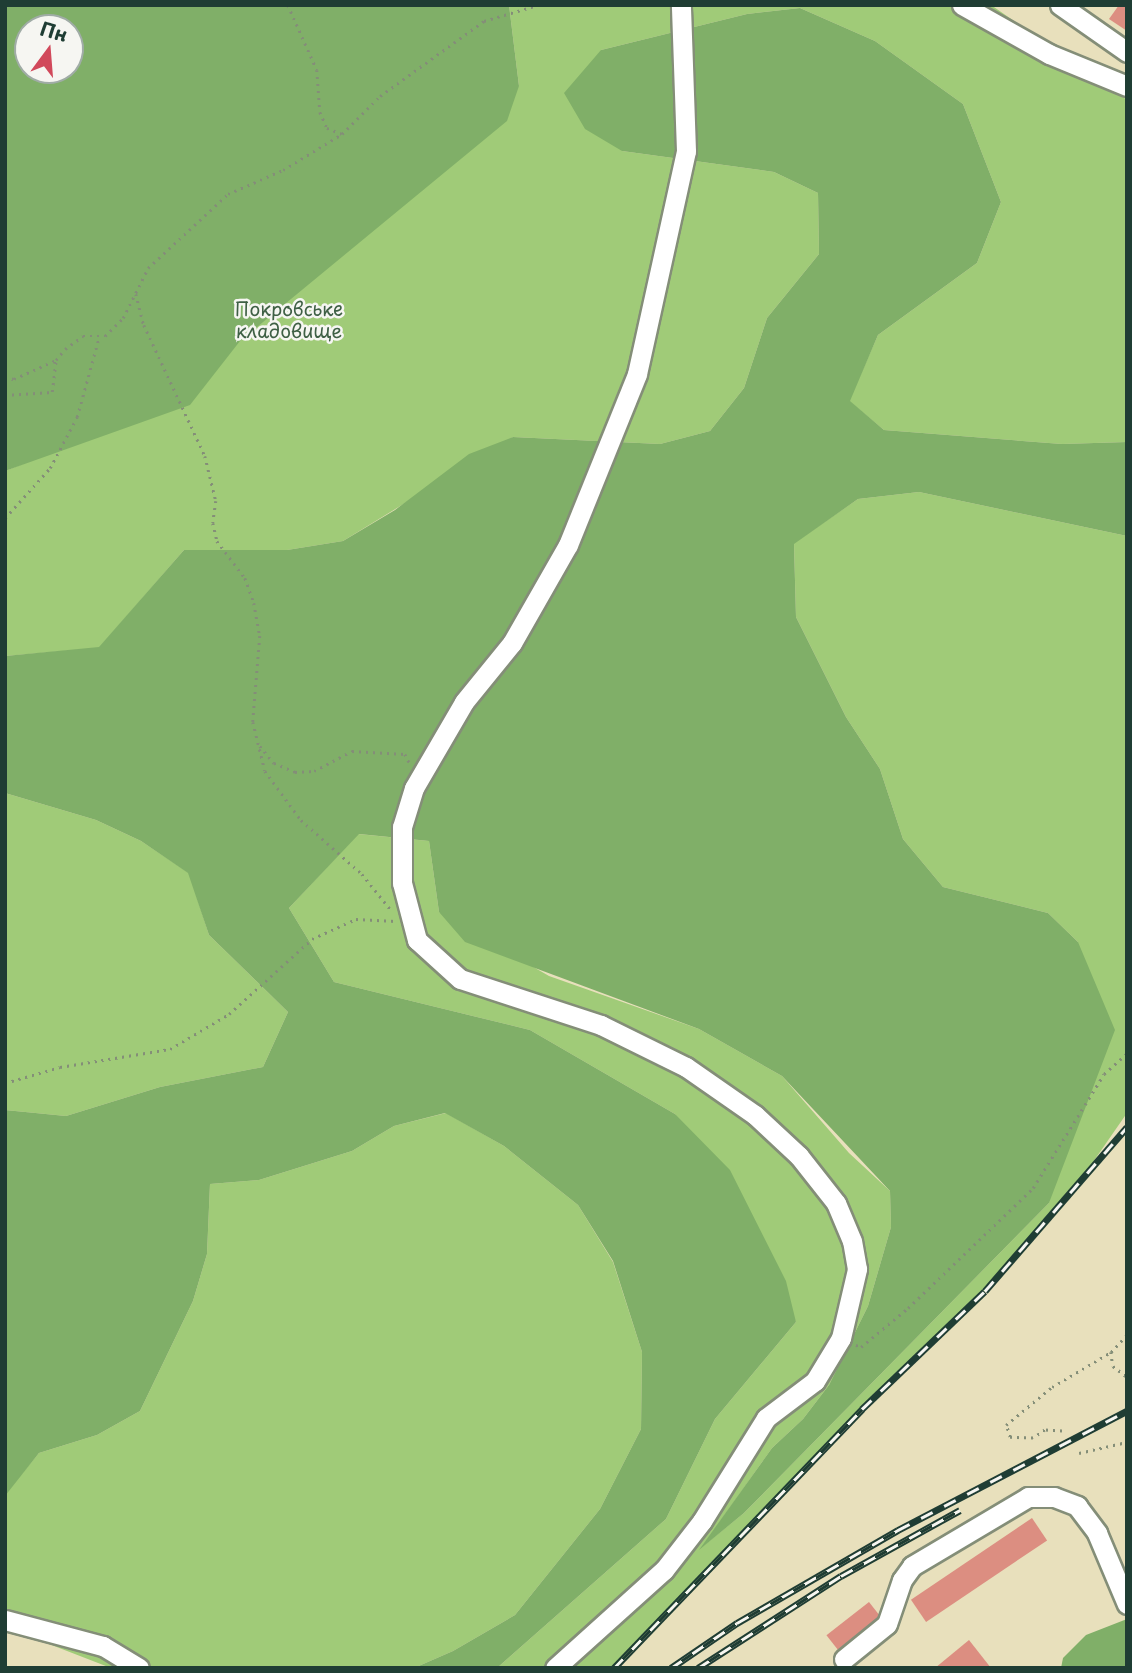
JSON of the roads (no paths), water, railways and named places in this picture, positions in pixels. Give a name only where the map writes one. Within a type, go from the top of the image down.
[{"type":"street","points":[[555,1668],[664,1570],[702,1521],[766,1418],[814,1381],[841,1338],[857,1269],[852,1241],[836,1203],[790,1148],[723,1090],[686,1067],[578,1016],[460,979],[417,940],[400,855],[414,788],[464,702],[490,674],[533,607],[568,544],[621,422],[649,326],[686,151],[681,5]]},
{"type":"street","points":[[962,5],[1049,54],[1127,86]]},
{"type":"street","points":[[1060,5],[1127,52]]},
{"type":"street","points":[[844,1659],[887,1624],[902,1580],[912,1566],[1028,1497],[1054,1497],[1077,1506],[1097,1533],[1127,1604]]},
{"type":"street","points":[[5,1620],[103,1646],[139,1668]]},
{"type":"railway","points":[[614,1668],[862,1409],[985,1291],[1127,1127]]},
{"type":"railway","points":[[671,1668],[737,1623],[898,1530],[1127,1411]]},
{"type":"railway","points":[[698,1668],[841,1576],[960,1510]]},
{"type":"park label","name":"Покровське кладовище","points":[[289,320]]}]
